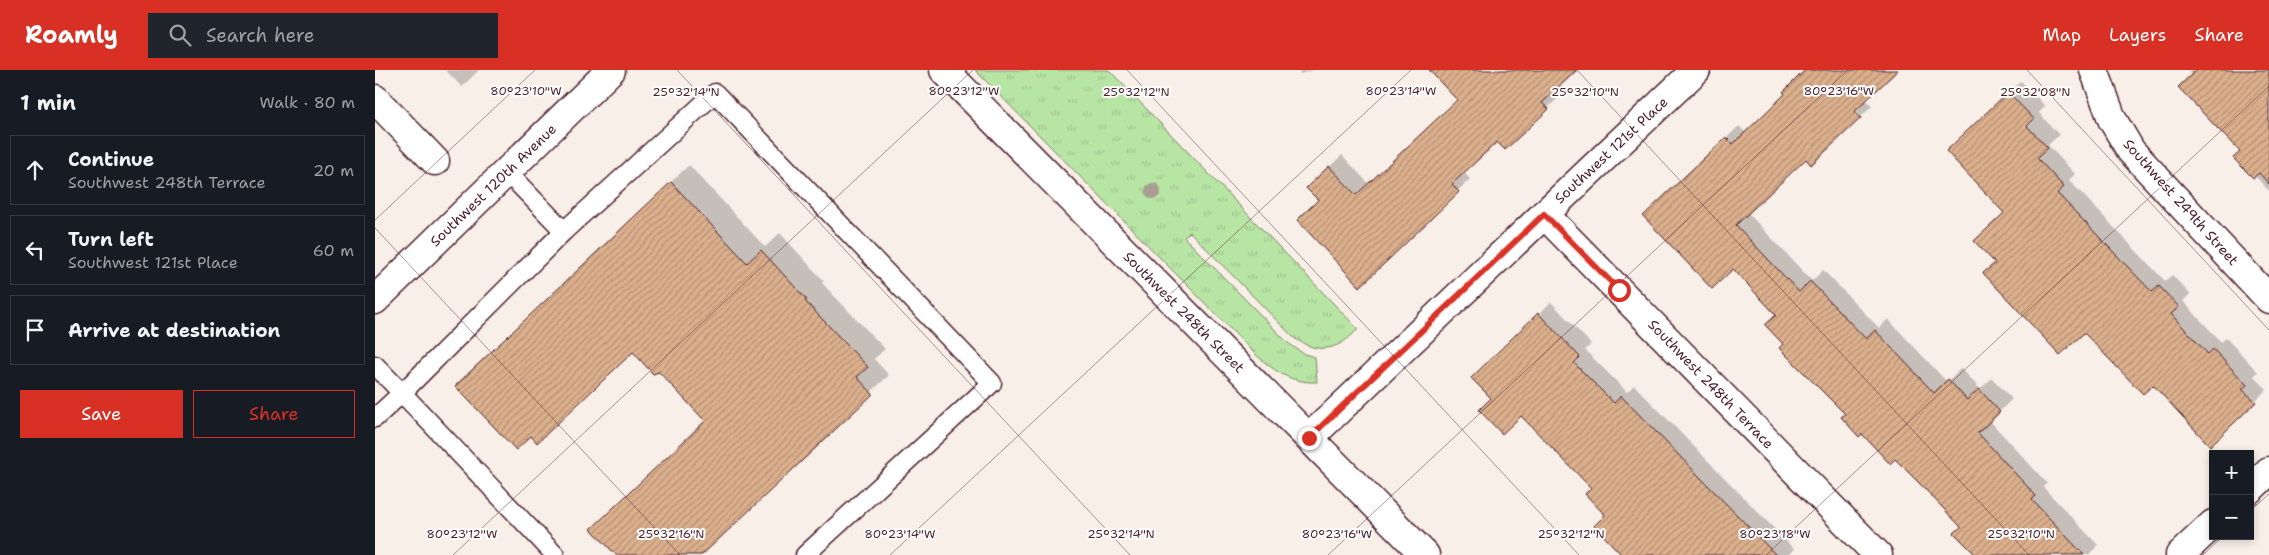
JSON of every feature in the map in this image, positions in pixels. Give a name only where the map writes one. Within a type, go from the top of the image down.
[{"type":"street","name":"Southwest 120th Avenue","points":[[375,300],[611,70]]},
{"type":"street","name":"Southwest 248th Street","points":[[944,70],[1425,555]]},
{"type":"street","name":"Southwest 121st Place","points":[[1309,438],[1696,70]]},
{"type":"street","name":"Southwest 249th Street","points":[[2094,70],[2112,119],[2131,151],[2269,299]]},
{"type":"street","points":[[375,99],[435,161]]},
{"type":"street","name":"Southwest 248th Terrace","points":[[1544,214],[1878,555]]},
{"type":"street","points":[[2254,485],[2269,471]]},
{"type":"street","points":[[2180,555],[2209,528]]},
{"type":"lane","points":[[375,418],[564,231],[715,93],[992,383],[805,555]]},
{"type":"lane","points":[[507,172],[564,231]]},
{"type":"lane","points":[[375,365],[555,555]]},
{"type":"green space","points":[[975,70],[1109,70],[1358,329],[1343,342],[1327,348],[1319,348],[1302,343],[1293,337],[1190,232],[1184,237],[1288,343],[1304,354],[1315,357],[1317,382],[1290,378],[1268,365],[1254,353]]},
{"type":"building","points":[[1429,70],[1577,70],[1542,103],[1549,109],[1505,150],[1497,142],[1452,184],[1459,192],[1360,287],[1297,220],[1318,200],[1306,188],[1329,166],[1356,195],[1457,100]]},
{"type":"building","points":[[1805,70],[1898,70],[1854,112],[1861,118],[1811,165],[1806,159],[1736,225],[1799,292],[1810,281],[1866,339],[1875,330],[1934,393],[1948,379],[1967,400],[1979,389],[2000,412],[1978,433],[2036,496],[2032,500],[2084,555],[1976,555],[1954,533],[1961,527],[1922,486],[1895,459],[1890,464],[1862,434],[1859,437],[1841,417],[1845,414],[1779,348],[1783,344],[1765,325],[1776,315],[1733,269],[1712,289],[1643,216],[1726,137],[1733,144],[1785,94],[1783,92]]},
{"type":"building","points":[[2196,70],[2269,70],[2269,184],[2259,173],[2253,178],[2233,158],[2240,152],[2178,87]]},
{"type":"building","points":[[2008,92],[2034,119],[2027,126],[2048,148],[2037,158],[2064,187],[2057,193],[2152,292],[2159,286],[2179,307],[2171,314],[2208,354],[2213,349],[2247,385],[2242,389],[2256,402],[2210,446],[2153,385],[2143,394],[2084,333],[2060,355],[1983,273],[1995,263],[1974,241],[2004,213],[1946,151]]},
{"type":"building","points":[[671,182],[747,263],[761,250],[807,300],[805,301],[868,367],[857,377],[873,394],[702,555],[616,555],[591,529],[705,421],[659,372],[653,374],[633,352],[537,443],[531,436],[516,450],[455,386]]},
{"type":"building","points":[[1538,313],[1580,357],[1574,363],[1614,403],[1621,396],[1776,555],[1622,555],[1594,526],[1605,515],[1585,494],[1591,488],[1521,416],[1502,434],[1479,410],[1491,398],[1471,378]]},
{"type":"route","points":[[1309,438],[1544,214],[1619,290]]}]
